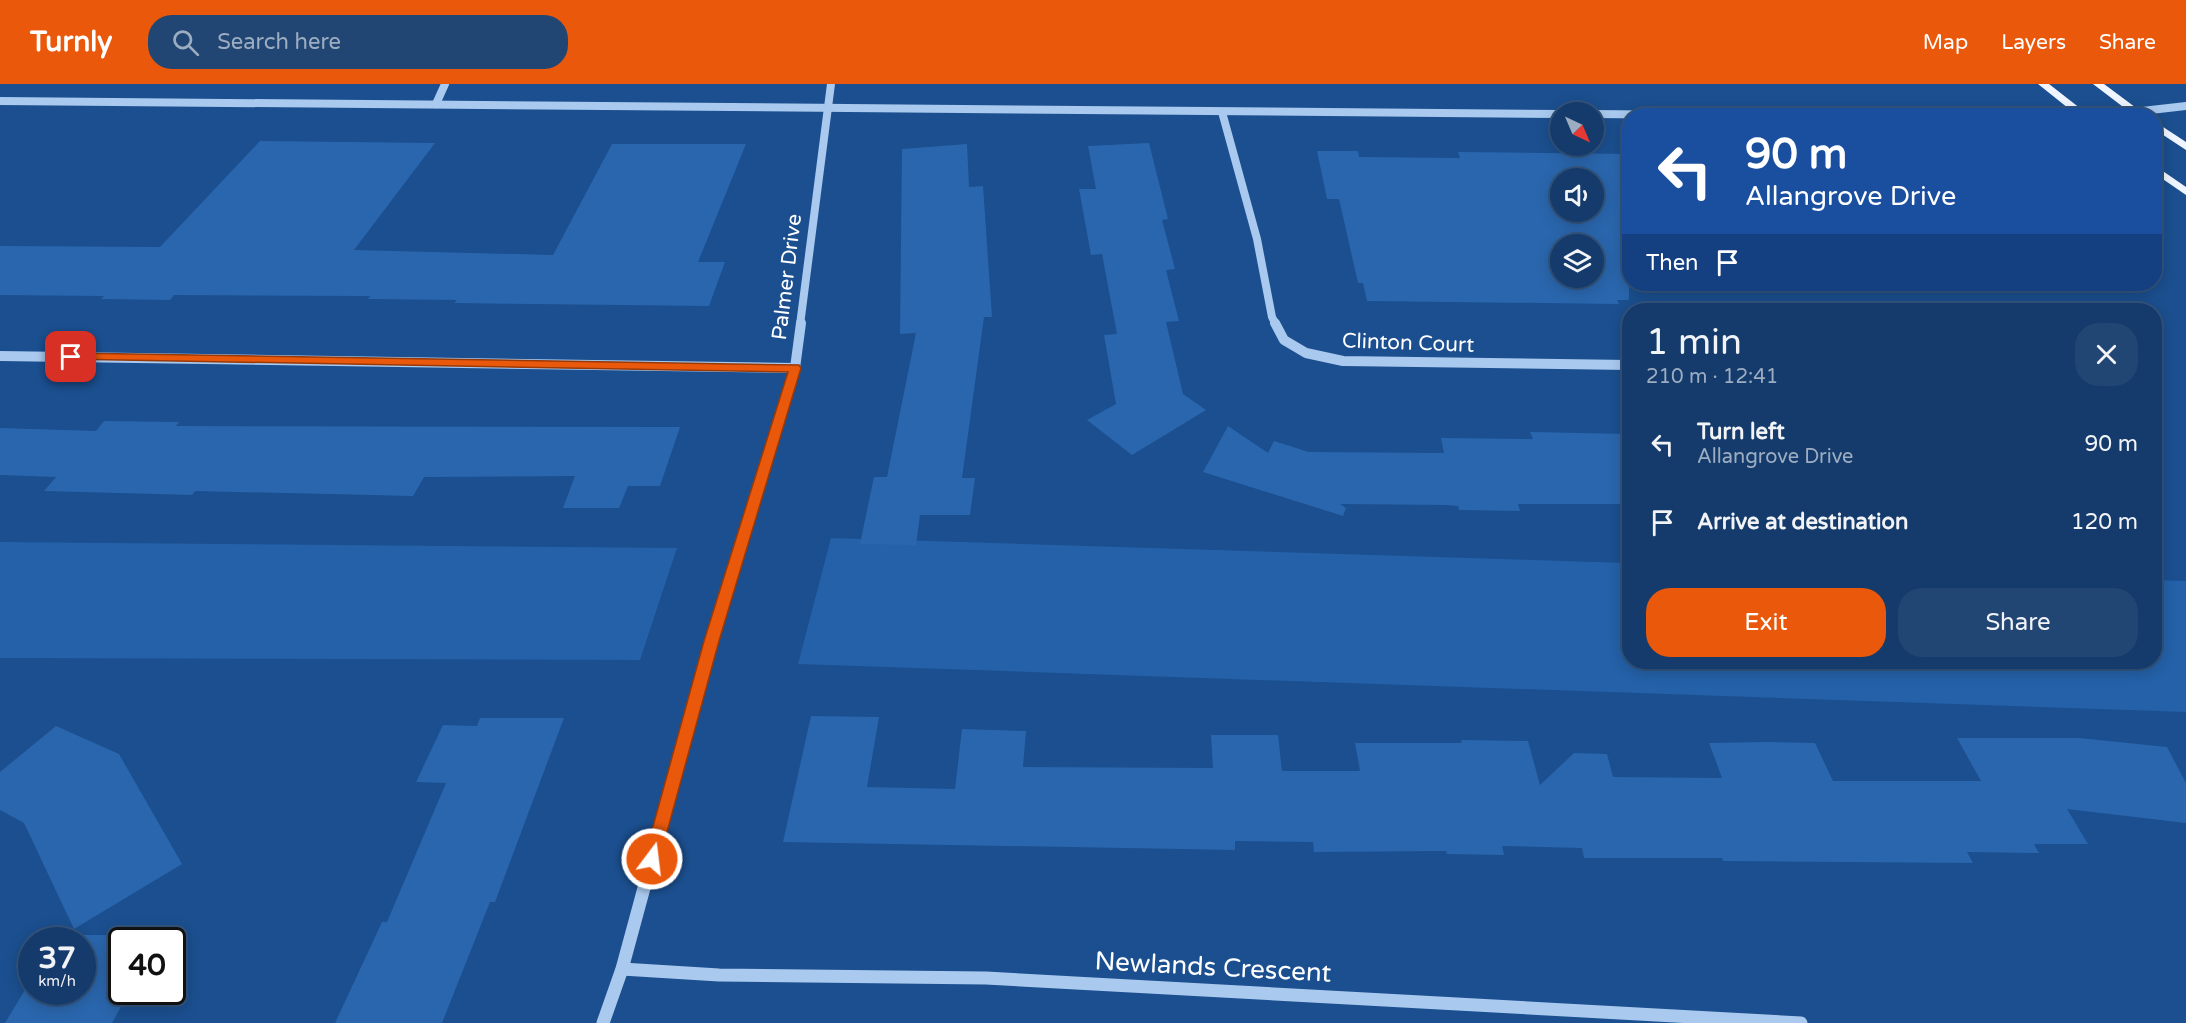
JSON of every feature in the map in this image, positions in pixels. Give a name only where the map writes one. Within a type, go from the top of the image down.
[{"type":"main road","points":[[2043,84],[2074,108]]},
{"type":"main road","points":[[2098,84],[2131,108]]},
{"type":"main road","points":[[2162,130],[2186,147]]},
{"type":"main road","points":[[2162,174],[2186,192]]},
{"type":"street","points":[[436,104],[446,84]]},
{"type":"street","name":"Palmer Drive","points":[[603,1023],[622,969],[711,641],[795,368],[831,84]]},
{"type":"street","points":[[0,101],[1550,114]]},
{"type":"street","points":[[2162,110],[2186,106]]},
{"type":"street","name":"Clinton Court","points":[[1222,112],[1257,239],[1272,317],[1284,340],[1306,353],[1343,361],[1622,365]]},
{"type":"street","points":[[1604,114],[1622,114]]},
{"type":"street","points":[[0,356],[795,368]]},
{"type":"street","name":"Newlands Crescent","points":[[622,969],[719,975],[986,978],[1801,1023]]},
{"type":"shaded area","points":[[831,538],[1622,563],[1622,669],[2162,669],[2162,580],[2186,581],[2186,712],[798,664]]},
{"type":"shaded area","points":[[0,542],[677,548],[640,660],[0,658]]},
{"type":"building","points":[[260,141],[435,143],[354,250],[553,255],[612,144],[746,144],[698,262],[725,262],[709,306],[454,303],[457,300],[368,299],[370,296],[174,295],[170,300],[101,299],[104,296],[0,295],[0,246],[160,247]]},
{"type":"building","points":[[1149,143],[1168,219],[1162,220],[1175,269],[1166,270],[1179,321],[1166,322],[1183,394],[1206,410],[1132,455],[1087,420],[1116,404],[1104,335],[1117,334],[1102,254],[1091,255],[1079,189],[1096,189],[1088,146]]},
{"type":"building","points":[[967,144],[969,187],[983,186],[992,317],[984,317],[962,478],[975,478],[970,515],[920,515],[916,545],[860,544],[874,477],[887,477],[916,333],[900,334],[902,149]]},
{"type":"building","points":[[1317,151],[1358,151],[1359,157],[1460,158],[1458,152],[1550,153],[1550,156],[1622,154],[1622,291],[1629,291],[1629,300],[1617,300],[1619,304],[1367,301],[1363,283],[1358,283],[1339,199],[1327,199]]},
{"type":"building","points":[[104,421],[179,422],[176,426],[680,427],[660,486],[628,486],[619,508],[563,508],[575,476],[424,477],[413,496],[195,491],[192,495],[44,491],[56,477],[0,475],[0,428],[96,431]]},
{"type":"building","points":[[1228,426],[1268,453],[1274,441],[1309,452],[1444,453],[1441,438],[1533,439],[1530,432],[1622,434],[1622,504],[1518,504],[1520,511],[1459,510],[1458,506],[1446,505],[1340,504],[1346,508],[1343,516],[1203,472]]},
{"type":"building","points":[[811,716],[879,717],[867,787],[955,789],[962,729],[1026,731],[1023,767],[1213,768],[1211,735],[1278,735],[1282,771],[1360,771],[1355,743],[1528,741],[1540,785],[1574,753],[1607,754],[1613,777],[1722,778],[1709,743],[1768,742],[1815,743],[1833,781],[1981,781],[1957,738],[2079,738],[2167,747],[2186,783],[2186,823],[2067,809],[2088,844],[2034,844],[2039,853],[1967,852],[1973,863],[1584,858],[1582,848],[1502,846],[1504,855],[1447,854],[1446,851],[1314,852],[1313,842],[1235,841],[1235,850],[783,842]]},
{"type":"building","points":[[480,718],[564,718],[495,902],[490,902],[442,1023],[335,1023],[382,922],[387,922],[446,783],[416,782],[443,725],[477,726]]},
{"type":"building","points":[[56,726],[119,754],[182,864],[77,927],[73,927],[24,823],[0,810],[0,772]]},
{"type":"building","points":[[96,935],[108,935],[108,1005],[122,1005],[112,1023],[5,1023],[18,1001],[18,1005],[96,1005]]},
{"type":"route","points":[[71,357],[795,368],[711,641],[652,859]]}]
